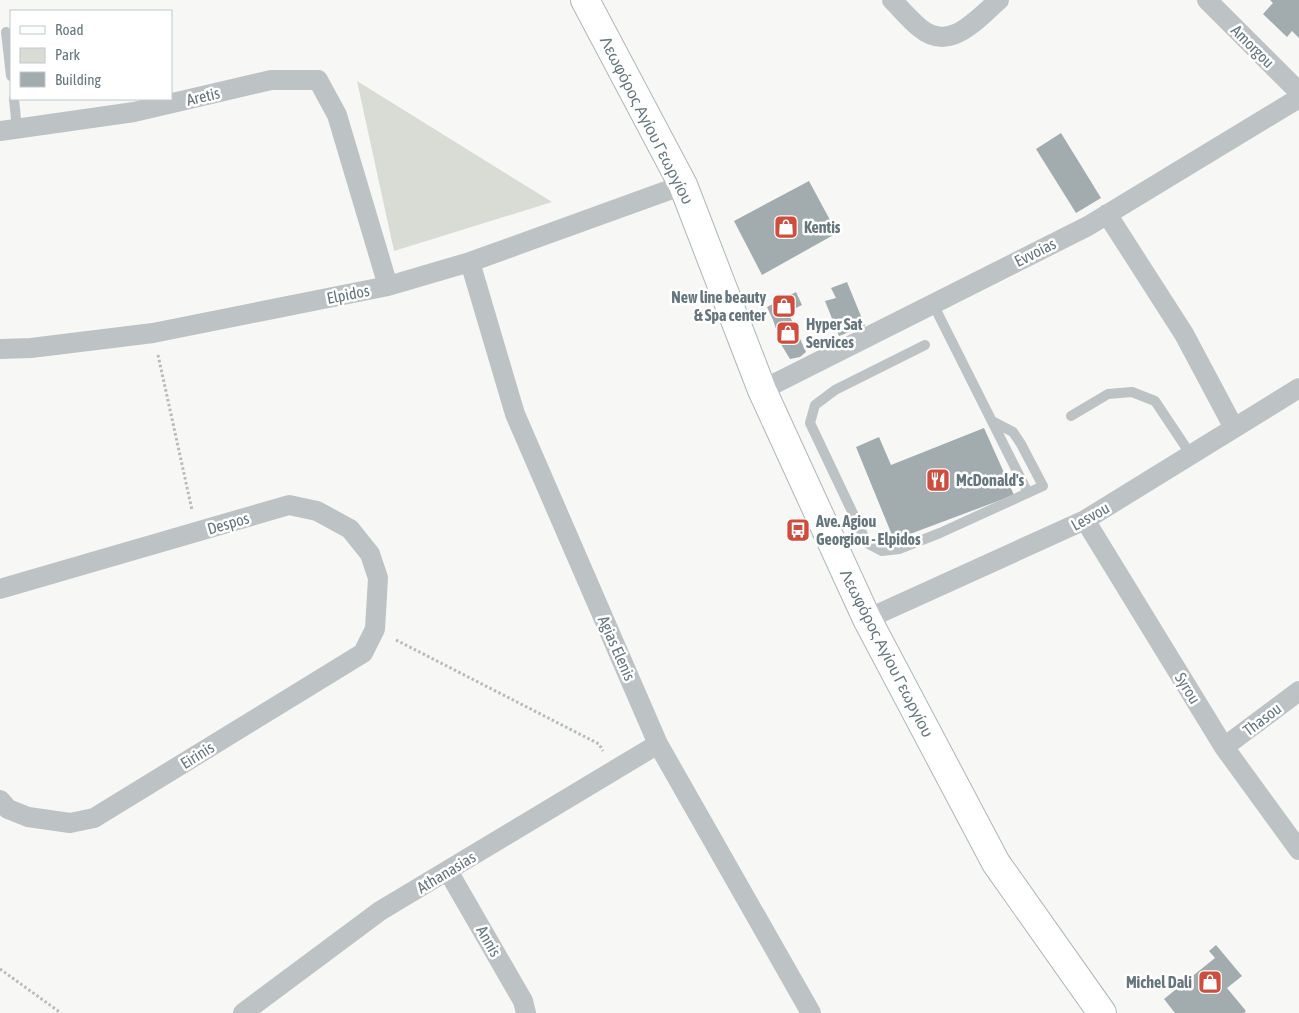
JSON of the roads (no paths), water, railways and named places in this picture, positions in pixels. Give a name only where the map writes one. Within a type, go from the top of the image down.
[{"type":"main road","name":"Λεωφόρος Αγίου Γεωργίου","points":[[585,0],[683,186],[762,390],[867,619],[996,863],[1102,1013]]},
{"type":"street","points":[[892,0],[921,29],[941,38],[960,34],[999,0]]},
{"type":"street","name":"Amorgou","points":[[1207,0],[1299,92]]},
{"type":"street","name":"Aretis","points":[[9,130],[134,112],[271,80],[318,80],[337,115],[388,286]]},
{"type":"street","name":"Evvoias","points":[[762,390],[1088,226],[1299,98]]},
{"type":"street","name":"Elpidos","points":[[0,349],[31,348],[153,333],[388,286],[470,262],[683,186]]},
{"type":"street","points":[[1107,214],[1184,334],[1234,428]]},
{"type":"street","name":"Agias Elenis","points":[[470,262],[514,414],[658,744],[811,1013]]},
{"type":"street","name":"Lesvou","points":[[867,619],[1085,520],[1299,388]]},
{"type":"street","name":"Despos","points":[[0,589],[289,505],[317,511],[350,530],[370,554],[378,578],[375,629]]},
{"type":"street","name":"Syrou","points":[[1085,520],[1224,747],[1299,850]]},
{"type":"street","name":"Eirinis","points":[[0,800],[8,809],[28,817],[70,823],[94,818],[363,653],[375,629]]},
{"type":"street","name":"Thasou","points":[[1224,747],[1299,691]]},
{"type":"street","name":"Athanasias","points":[[243,1013],[380,911],[658,744]]},
{"type":"street","name":"Annis","points":[[448,871],[523,1001],[526,1013]]},
{"type":"lane","points":[[6,32],[10,67]]},
{"type":"lane","points":[[9,130],[14,100]]},
{"type":"lane","points":[[933,304],[1028,493]]},
{"type":"lane","points":[[925,345],[835,390],[815,406],[810,423],[867,543],[882,551],[899,549],[940,533],[1043,486],[1013,432],[992,421]]},
{"type":"lane","points":[[1071,416],[1108,394],[1132,392],[1155,401],[1191,455]]},
{"type":"place","name":"Kentis","points":[[786,227]]},
{"type":"place","name":"New line beauty & Spa center","points":[[784,306]]},
{"type":"place","name":"Hyper Sat Services","points":[[788,333]]},
{"type":"place","name":"McDonald's","points":[[938,480]]},
{"type":"place","name":"Ave. Agiou Georgiou - Elpidos","points":[[798,530]]},
{"type":"place","name":"Michel Dali","points":[[1210,982]]}]
